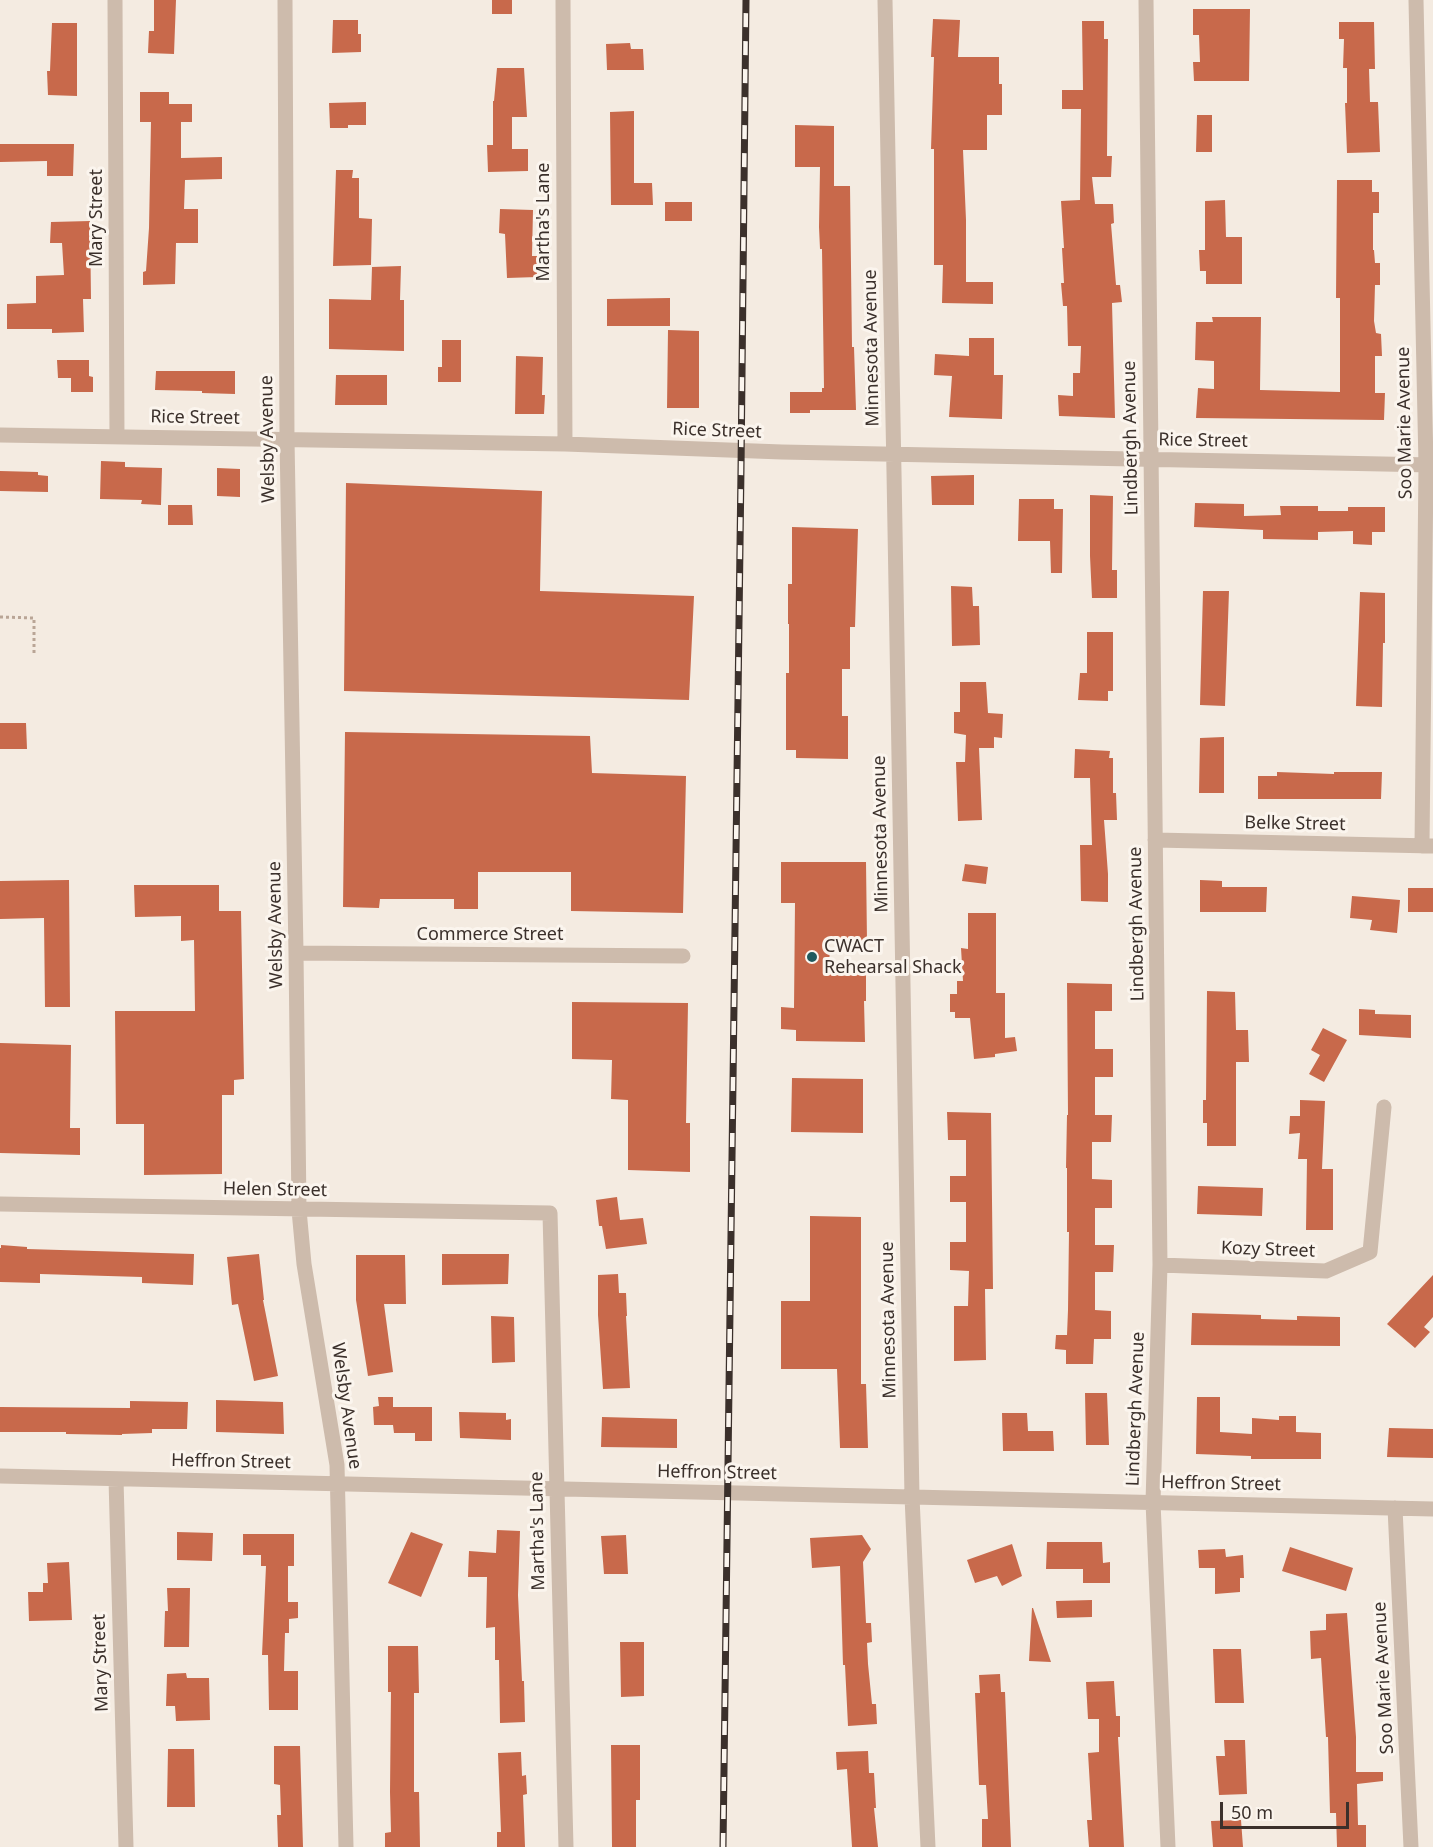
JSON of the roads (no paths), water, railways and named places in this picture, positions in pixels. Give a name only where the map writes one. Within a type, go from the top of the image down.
[{"type":"street","name":"Mary Street","points":[[116,0],[117,437]]},
{"type":"street","name":"Welsby Avenue","points":[[285,0],[287,439],[299,1210],[304,1264],[335,1451],[338,1484],[346,1847]]},
{"type":"street","name":"Martha's Lane","points":[[562,0],[565,444]]},
{"type":"street","name":"Minnesota Avenue","points":[[885,0],[912,1497],[928,1847]]},
{"type":"street","name":"Lindbergh Avenue","points":[[1146,0],[1160,1265],[1153,1502],[1168,1847]]},
{"type":"street","name":"Soo Marie Avenue","points":[[1416,0],[1429,465],[1428,846]]},
{"type":"street","name":"Rice Street","points":[[0,435],[565,444],[894,455],[1429,465]]},
{"type":"street","name":"Belke Street","points":[[1155,840],[1428,846]]},
{"type":"street","name":"Commerce Street","points":[[296,953],[683,956]]},
{"type":"street","name":"Kozy Street","points":[[1160,1265],[1326,1271],[1370,1252],[1384,1107]]},
{"type":"street","name":"Helen Street","points":[[0,1204],[550,1213]]},
{"type":"street","name":"Martha's Lane","points":[[550,1213],[566,1847]]},
{"type":"street","name":"Heffron Street","points":[[0,1476],[1433,1509]]},
{"type":"street","name":"Mary Street","points":[[116,1479],[126,1847]]},
{"type":"street","name":"Soo Marie Avenue","points":[[1395,1508],[1412,1847]]},
{"type":"railway","points":[[723,1847],[746,0]]},
{"type":"place","name":"CWACT Rehearsal Shack","points":[[812,957]]}]
